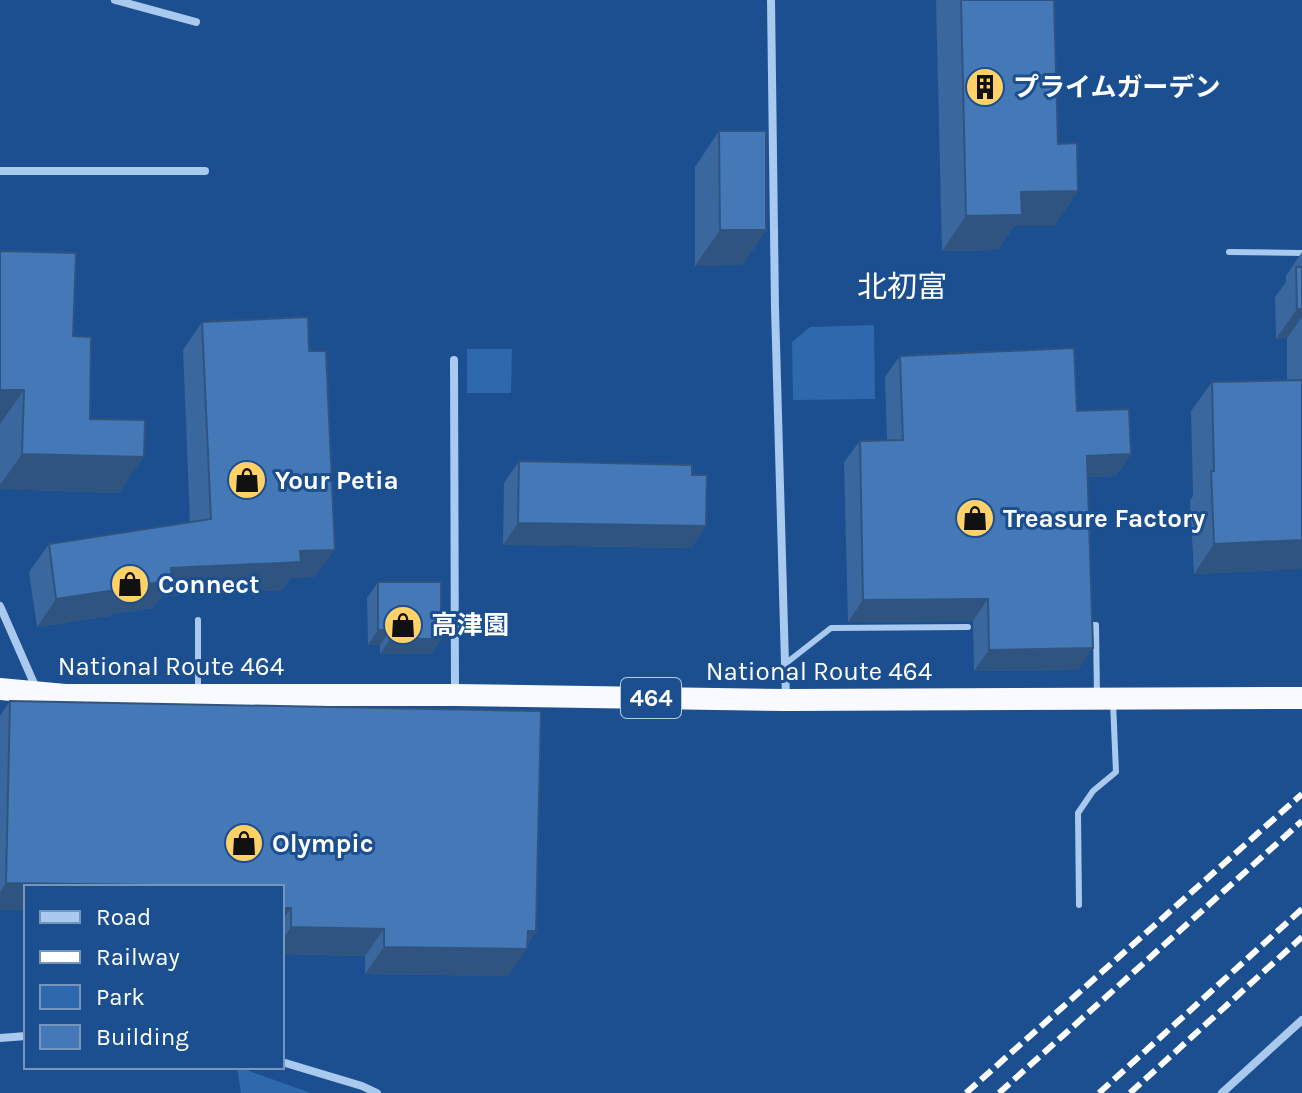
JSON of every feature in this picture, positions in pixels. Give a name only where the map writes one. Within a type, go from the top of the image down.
[{"type":"highway","name":"National Route 464","points":[[0,689],[65,695],[198,696],[455,695],[786,700],[1302,698]]},
{"type":"street","points":[[115,0],[196,22]]},
{"type":"street","points":[[771,0],[775,308],[786,700]]},
{"type":"street","points":[[0,171],[205,171]]},
{"type":"street","points":[[454,360],[455,695]]},
{"type":"street","points":[[0,606],[38,693]]},
{"type":"street","points":[[1222,1093],[1302,1020]]},
{"type":"street","points":[[0,1038],[24,1036]]},
{"type":"street","points":[[284,1063],[377,1093]]},
{"type":"lane","points":[[1229,252],[1302,253]]},
{"type":"lane","points":[[198,620],[198,696]]},
{"type":"lane","points":[[1079,905],[1078,813],[1093,791],[1116,772],[1096,625],[1082,625]]},
{"type":"lane","points":[[785,664],[831,628],[968,627]]},
{"type":"green space","points":[[874,325],[875,399],[793,400],[792,342],[810,327]]},
{"type":"green space","points":[[467,349],[512,349],[511,393],[467,393]]},
{"type":"green space","points":[[237,1069],[311,1093],[241,1093]]},
{"type":"building","name":"プライムガーデン","points":[[961,0],[1054,0],[1058,144],[1077,143],[1078,191],[1021,192],[1022,215],[966,216]]},
{"type":"building","points":[[719,131],[766,131],[766,230],[720,230]]},
{"type":"building","points":[[0,251],[76,253],[73,336],[91,337],[90,419],[145,420],[144,457],[22,454],[24,390],[0,390]]},
{"type":"building","points":[[1296,267],[1302,267],[1302,309],[1297,309]]},
{"type":"building","points":[[308,317],[309,351],[326,351],[335,550],[300,551],[301,562],[171,568],[172,580],[56,599],[49,544],[211,519],[202,322]]},
{"type":"building","points":[[1074,348],[1077,411],[1129,409],[1131,454],[1087,456],[1093,648],[989,650],[988,599],[863,600],[860,441],[903,440],[900,356]]},
{"type":"building","points":[[1302,380],[1302,540],[1214,544],[1212,382]]},
{"type":"building","points":[[519,461],[692,465],[692,475],[707,475],[706,526],[518,523]]},
{"type":"building","points":[[378,582],[441,582],[441,639],[390,639],[390,630],[378,630]]},
{"type":"building","points":[[10,701],[541,711],[536,931],[528,931],[527,949],[384,947],[384,929],[291,927],[291,908],[284,908],[284,885],[6,883]]},
{"type":"railway","points":[[966,1093],[1302,794]]},
{"type":"railway","points":[[999,1093],[1302,821]]},
{"type":"railway","points":[[1099,1093],[1302,909]]},
{"type":"railway","points":[[1130,1093],[1302,937]]},
{"type":"place","name":"プライムガーデン","points":[[985,87]]},
{"type":"place","name":"Your Petia","points":[[247,480]]},
{"type":"place","name":"Treasure Factory","points":[[975,518]]},
{"type":"place","name":"Connect","points":[[130,584]]},
{"type":"place","name":"高津園","points":[[403,625]]},
{"type":"place","name":"Olympic","points":[[244,843]]},
{"type":"district","name":"北初富","points":[[902,287]]}]
